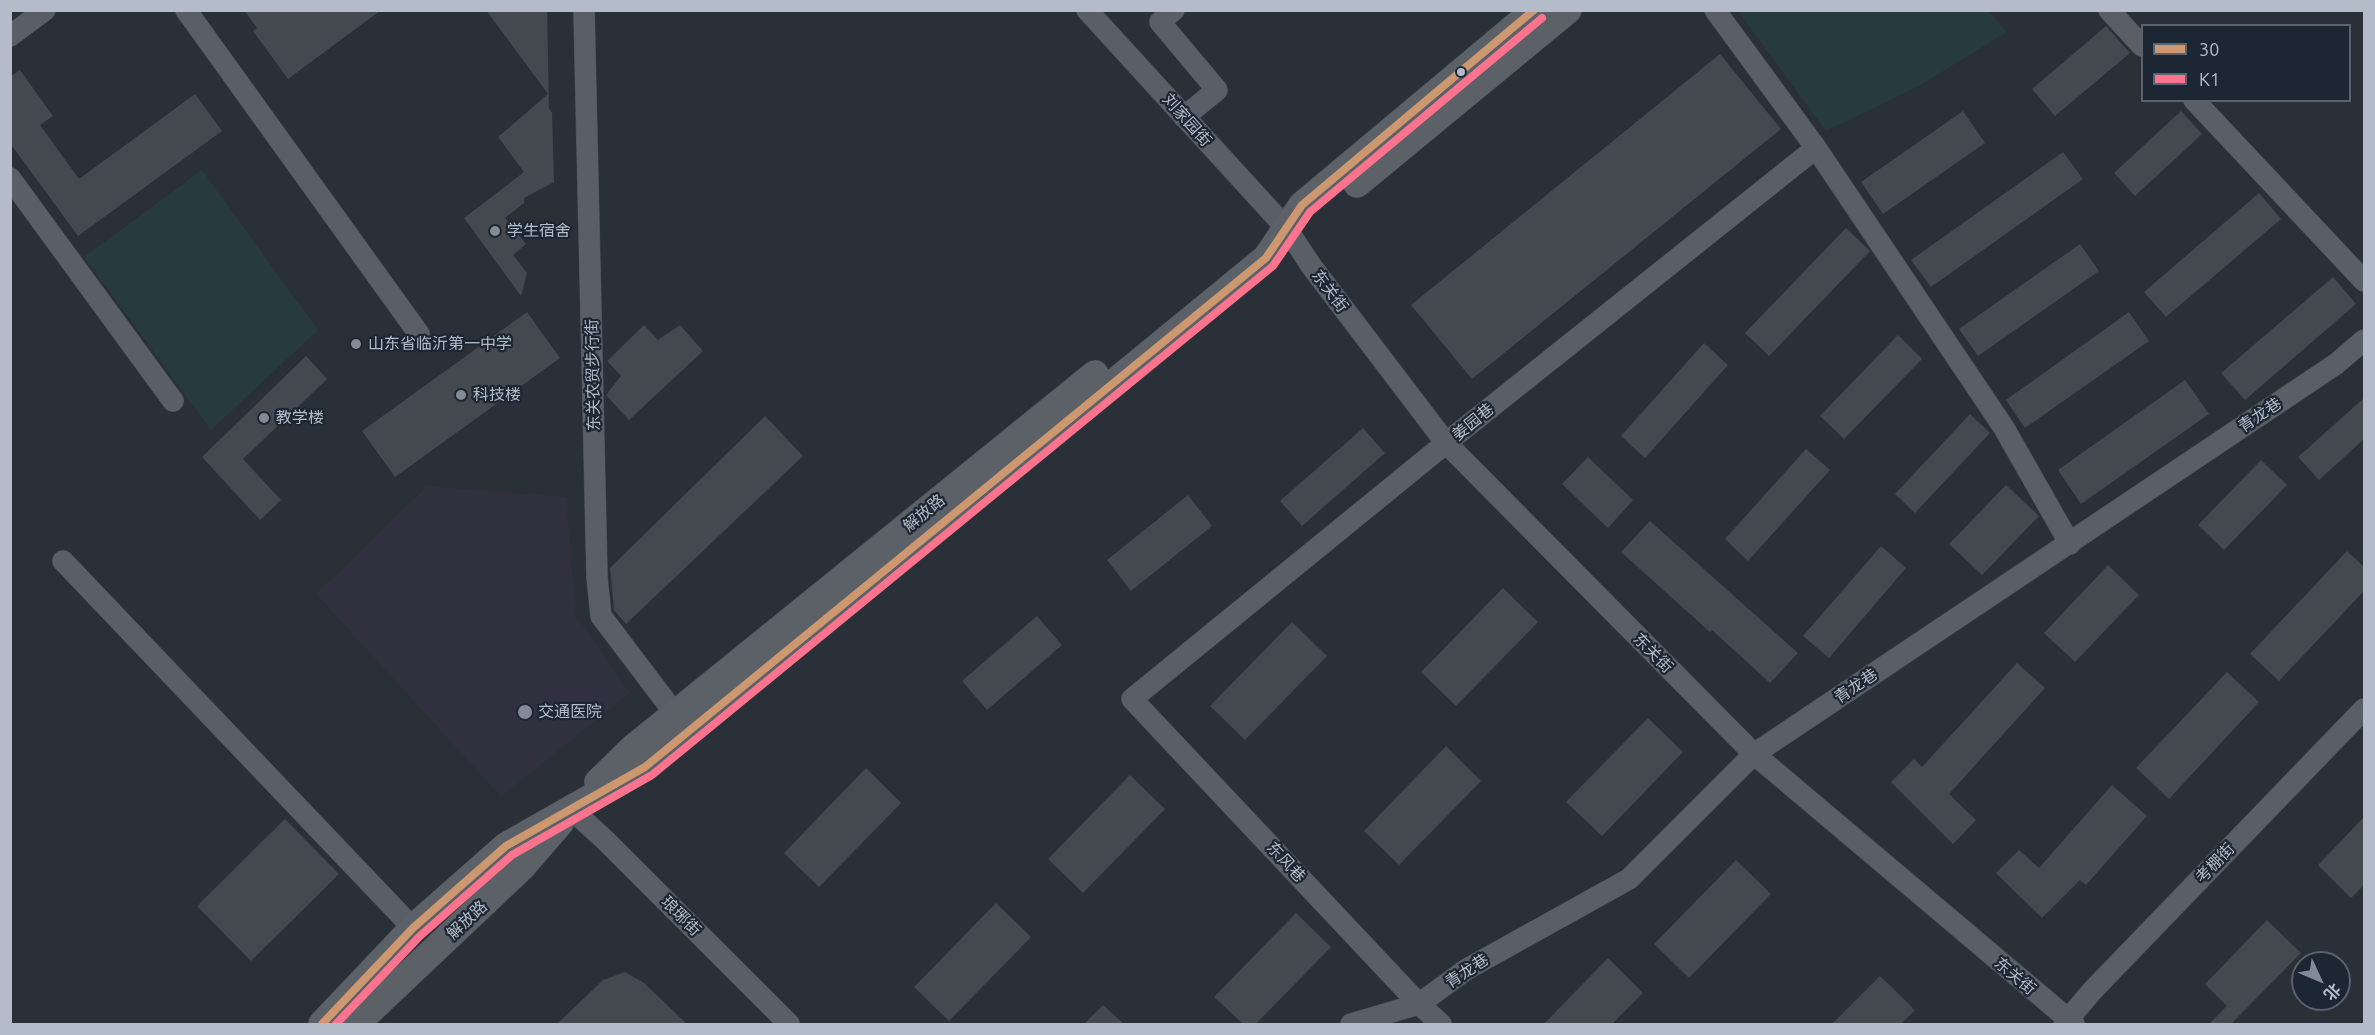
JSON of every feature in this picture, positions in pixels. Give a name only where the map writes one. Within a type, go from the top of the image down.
[{"type":"main road","name":"解放路","points":[[322,1024],[413,928],[506,846],[645,767],[1266,258],[1302,205],[1535,10]]},
{"type":"main road","name":"解放路","points":[[356,1024],[522,867],[571,809],[633,748],[1254,244],[1314,219],[1568,10]]},
{"type":"street","points":[[10,36],[45,10]]},
{"type":"street","points":[[186,10],[419,334]]},
{"type":"street","name":"东关农贸步行街","points":[[584,10],[597,577],[602,616],[676,715]]},
{"type":"street","name":"刘家园街","points":[[1087,10],[1287,229]]},
{"type":"street","points":[[1174,10],[1160,22],[1217,90],[1184,117]]},
{"type":"street","points":[[1715,10],[1816,148],[2004,428],[2070,544]]},
{"type":"street","points":[[2109,10],[2141,45]]},
{"type":"street","points":[[2196,102],[2364,281]]},
{"type":"street","name":"姜园巷","points":[[1132,699],[1446,443],[1816,148]]},
{"type":"street","points":[[10,178],[173,401]]},
{"type":"street","name":"东关街","points":[[1287,229],[1317,274],[1446,443],[1754,754],[2066,1023]]},
{"type":"street","name":"青龙巷","points":[[1351,1024],[1419,1004],[1467,969],[1629,879],[1754,754],[2336,364],[2364,340]]},
{"type":"street","points":[[63,561],[413,928]]},
{"type":"street","name":"东风巷","points":[[1132,699],[1419,1004],[1441,1024]]},
{"type":"street","name":"考棚街","points":[[2066,1023],[2364,709]]},
{"type":"street","name":"琅琊街","points":[[571,809],[605,840],[789,1024]]},
{"type":"shaded area","points":[[427,486],[566,497],[576,616],[630,693],[501,797],[316,594]]},
{"type":"green space","points":[[1738,11],[1989,11],[2007,32],[1919,86],[1826,131]]},
{"type":"green space","points":[[202,170],[318,330],[211,430],[84,257]]},
{"type":"building","points":[[244,10],[381,10],[288,79],[253,31],[257,28]]},
{"type":"building","points":[[486,10],[547,10],[549,108],[552,113],[554,182],[524,198],[524,203],[505,218],[526,244],[513,255],[527,273],[521,296],[464,218],[524,172],[498,137],[548,94]]},
{"type":"building","points":[[2106,26],[2130,53],[2055,116],[2032,89]]},
{"type":"building","points":[[1720,54],[1781,129],[1472,379],[1411,305]]},
{"type":"building","points":[[20,70],[53,116],[40,125],[79,179],[195,94],[222,131],[78,236],[10,143],[10,77]]},
{"type":"building","points":[[1963,111],[1985,143],[1883,214],[1861,182]]},
{"type":"building","points":[[2181,111],[2202,134],[2135,196],[2114,173]]},
{"type":"building","points":[[2063,152],[2083,179],[1931,287],[1911,260]]},
{"type":"building","points":[[2259,193],[2281,219],[2166,317],[2144,292]]},
{"type":"building","points":[[1846,228],[1870,251],[1769,356],[1745,333]]},
{"type":"building","points":[[2080,244],[2099,271],[1978,356],[1959,329]]},
{"type":"building","points":[[2333,277],[2356,304],[2245,400],[2221,373]]},
{"type":"building","name":"科技楼","points":[[527,312],[560,358],[395,477],[362,431]]},
{"type":"building","points":[[2129,312],[2149,341],[2025,428],[2006,400]]},
{"type":"building","points":[[644,325],[658,340],[680,325],[703,351],[629,420],[606,395],[621,376],[607,361]]},
{"type":"building","points":[[1898,335],[1922,359],[1844,439],[1820,416]]},
{"type":"building","points":[[1704,343],[1728,365],[1645,458],[1621,436]]},
{"type":"building","name":"教学楼","points":[[306,356],[327,379],[243,459],[281,500],[260,520],[202,457]]},
{"type":"building","points":[[2185,380],[2209,414],[2081,504],[2058,470]]},
{"type":"building","points":[[2364,398],[2364,439],[2319,480],[2298,457]]},
{"type":"building","points":[[1970,414],[1990,433],[1915,513],[1895,494]]},
{"type":"building","points":[[765,416],[803,456],[626,624],[614,610],[610,568]]},
{"type":"building","points":[[1363,428],[1385,453],[1302,526],[1280,501]]},
{"type":"building","points":[[1806,449],[1830,470],[1748,561],[1725,539]]},
{"type":"building","points":[[1588,457],[1633,500],[1608,528],[1562,484]]},
{"type":"building","points":[[2261,460],[2287,485],[2224,550],[2198,525]]},
{"type":"building","points":[[2006,485],[2039,516],[1982,575],[1949,544]]},
{"type":"building","points":[[1188,495],[1212,526],[1131,591],[1107,560]]},
{"type":"building","points":[[1650,521],[1798,653],[1770,683],[1621,552]]},
{"type":"building","points":[[1881,546],[1906,568],[1829,658],[1803,636]]},
{"type":"building","points":[[2347,551],[2364,567],[2364,591],[2279,681],[2250,654]]},
{"type":"building","points":[[2108,565],[2139,595],[2075,662],[2044,633]]},
{"type":"building","points":[[1503,588],[1538,622],[1456,706],[1421,672]]},
{"type":"building","points":[[1037,616],[1062,645],[987,710],[962,681]]},
{"type":"building","points":[[1292,622],[1327,656],[1245,740],[1210,706]]},
{"type":"building","points":[[2017,663],[2045,688],[1949,794],[1976,820],[1953,844],[1891,782],[1914,759],[1922,767]]},
{"type":"building","points":[[2227,672],[2259,702],[2169,799],[2136,768]]},
{"type":"building","points":[[1648,718],[1683,752],[1602,836],[1566,802]]},
{"type":"building","points":[[1446,746],[1481,781],[1399,865],[1364,831]]},
{"type":"building","points":[[866,768],[901,803],[819,887],[784,853]]},
{"type":"building","points":[[1130,775],[1165,809],[1083,893],[1048,859]]},
{"type":"building","points":[[2112,785],[2147,816],[2086,885],[2080,880],[2042,918],[1996,873],[2019,850],[2039,868]]},
{"type":"building","points":[[2364,817],[2364,885],[2351,898],[2318,865]]},
{"type":"building","points":[[285,819],[339,874],[251,961],[197,906]]},
{"type":"building","points":[[1736,860],[1771,894],[1689,978],[1654,944]]},
{"type":"building","points":[[996,903],[1031,937],[949,1021],[914,987]]},
{"type":"building","points":[[1296,913],[1331,947],[1256,1024],[1243,1024],[1214,997]]},
{"type":"building","points":[[2267,920],[2299,951],[2291,951],[2291,963],[2231,1024],[2209,1024],[2227,1006],[2205,984]]},
{"type":"building","points":[[1608,958],[1643,993],[1612,1024],[1544,1024]]},
{"type":"building","points":[[625,972],[644,983],[687,1024],[557,1024],[603,980]]},
{"type":"building","points":[[1880,976],[1915,1010],[1901,1024],[1832,1024]]},
{"type":"building","points":[[1103,1005],[1124,1024],[1084,1024]]},
{"type":"transit line","name":"30","points":[[322,1024],[413,928],[506,846],[645,767],[1266,258],[1302,205],[1534,10]]},
{"type":"transit line","name":"K1","points":[[336,1024],[420,936],[512,855],[652,775],[1273,266],[1310,212],[1542,18]]},
{"type":"place","name":"学生宿舍","points":[[495,231]]},
{"type":"place","name":"山东省临沂第一中学","points":[[356,344]]},
{"type":"place","name":"科技楼","points":[[461,395]]},
{"type":"place","name":"教学楼","points":[[264,418]]},
{"type":"place","name":"交通医院","points":[[525,712]]}]
